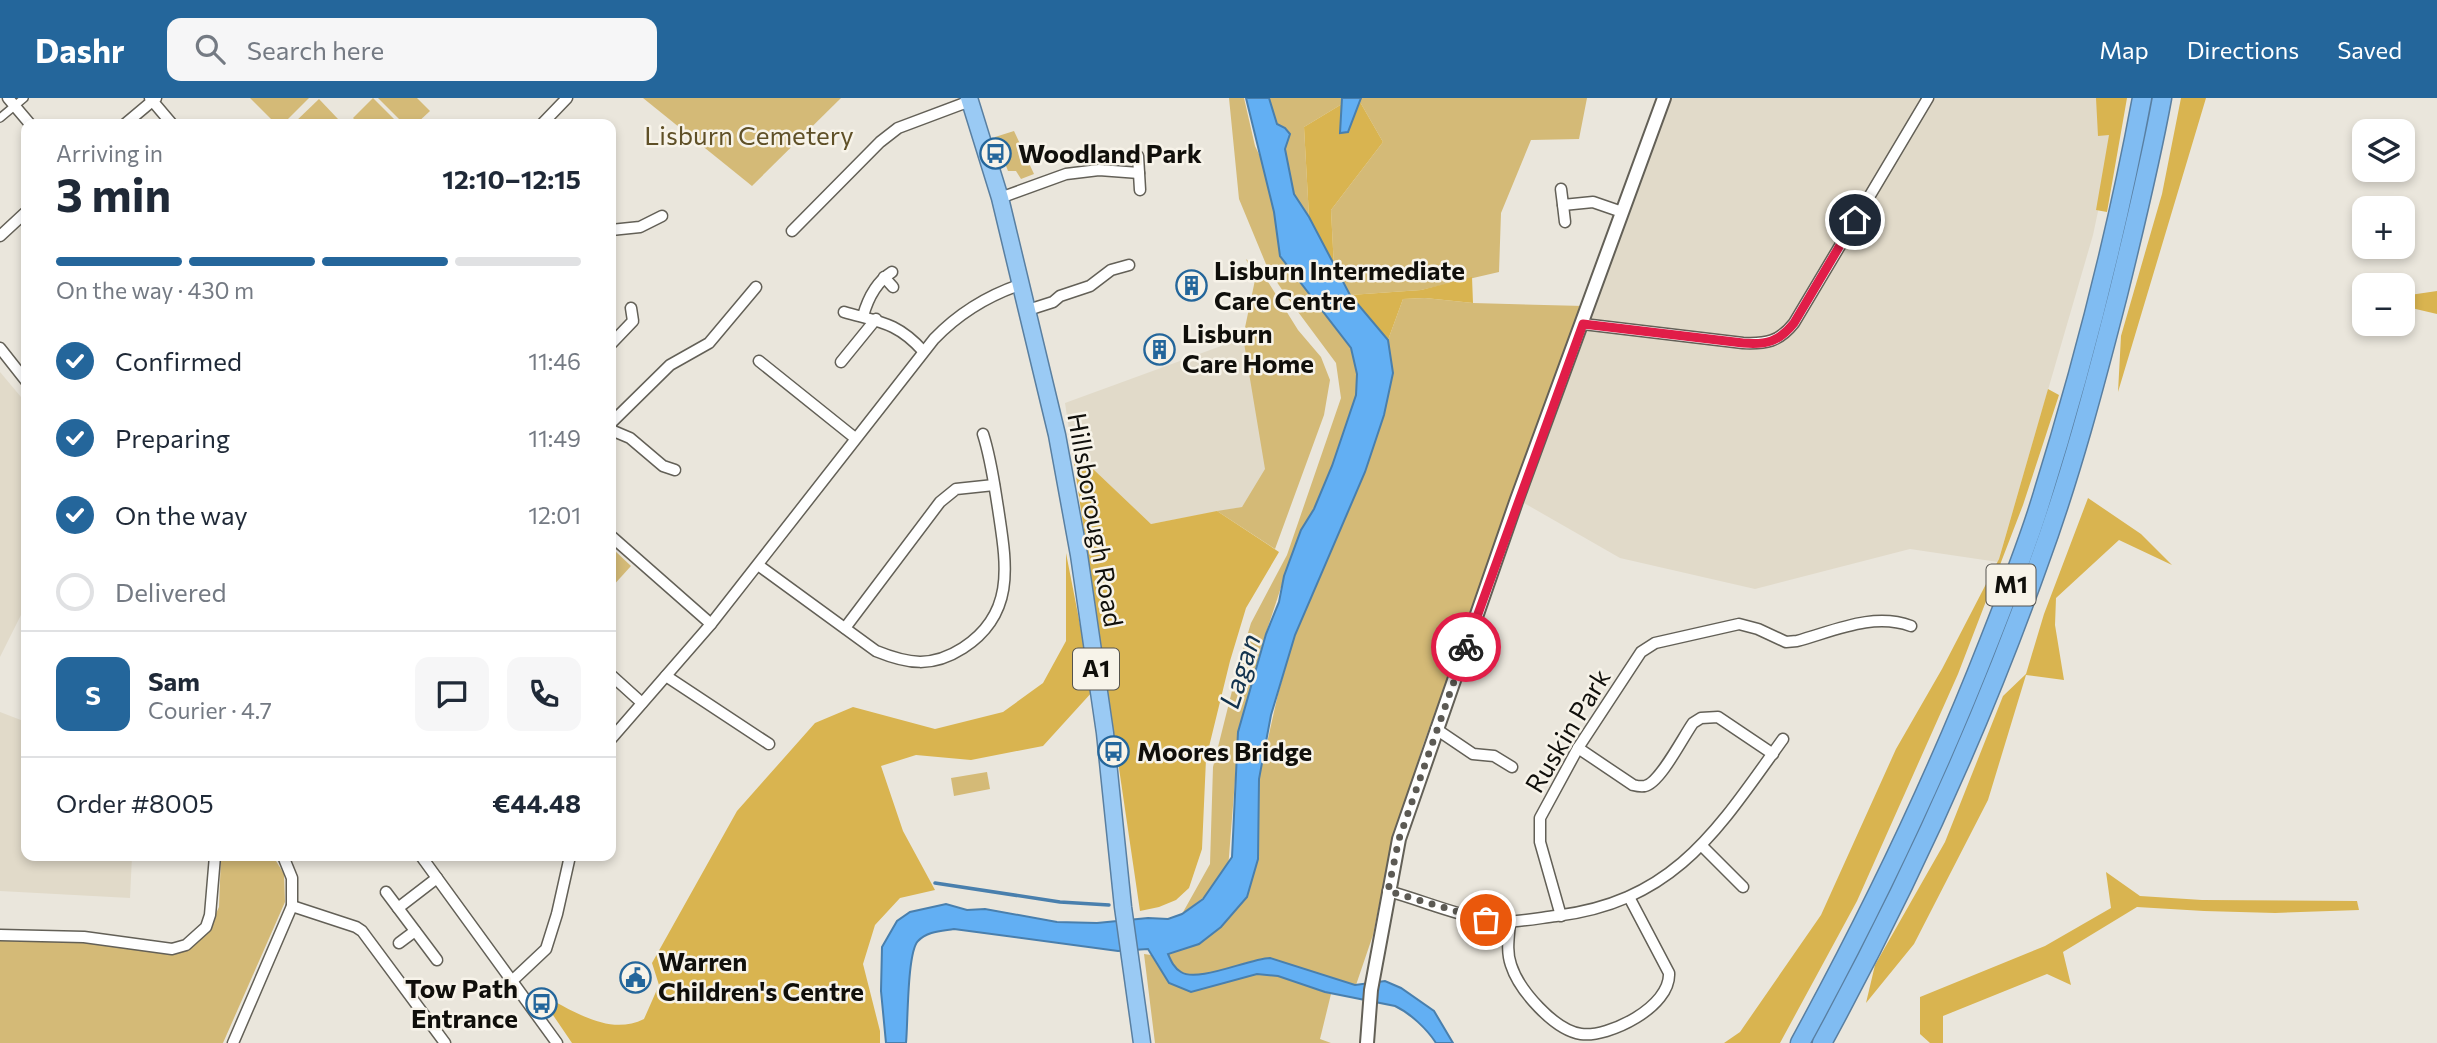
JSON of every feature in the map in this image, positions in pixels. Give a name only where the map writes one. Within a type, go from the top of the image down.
[{"type":"highway","name":"M1","points":[[1800,1043],[1845,960],[1929,784],[1967,699],[2032,528],[2109,255],[2142,98]]},
{"type":"highway","name":"M1","points":[[1822,1043],[1896,901],[1957,771],[2040,561],[2075,452],[2106,339],[2137,217],[2162,98]]},
{"type":"highway","name":"Hillsborough Road","points":[[969,99],[1000,198],[1022,285],[1057,435],[1079,555],[1105,733],[1142,1043]]},
{"type":"street","points":[[0,118],[11,102],[24,98]]},
{"type":"street","points":[[547,119],[567,98]]},
{"type":"street","points":[[1367,1043],[1368,1013],[1375,968],[1399,839],[1436,729],[1664,98]]},
{"type":"street","points":[[1583,324],[1743,343],[1768,344],[1779,338],[1794,323],[1928,98]]},
{"type":"street","points":[[131,119],[153,99],[168,119]]},
{"type":"street","points":[[792,231],[880,142],[898,128],[969,99]]},
{"type":"street","points":[[11,102],[26,119]]},
{"type":"street","points":[[1138,156],[1140,190]]},
{"type":"street","points":[[1000,198],[1066,174],[1099,170],[1139,173]]},
{"type":"street","points":[[1561,189],[1565,222]]},
{"type":"street","points":[[1563,205],[1593,202],[1622,212]]},
{"type":"street","points":[[616,229],[640,227],[662,216]]},
{"type":"street","points":[[0,236],[21,217]]},
{"type":"street","points":[[1028,310],[1090,286],[1111,270],[1129,265]]},
{"type":"street","points":[[863,316],[867,302],[888,275],[893,287]]},
{"type":"street","points":[[616,733],[711,624],[923,351],[958,317],[997,294],[1022,285]]},
{"type":"street","points":[[616,418],[670,365],[709,343],[756,287]]},
{"type":"street","points":[[616,336],[634,321],[631,308]]},
{"type":"street","points":[[844,312],[876,318],[894,326],[923,351]]},
{"type":"street","points":[[841,362],[876,318]]},
{"type":"street","points":[[0,348],[21,375]]},
{"type":"street","points":[[760,361],[855,438]]},
{"type":"street","points":[[616,432],[629,438],[663,466],[676,470]]},
{"type":"street","points":[[758,565],[876,650],[896,659],[915,662],[947,658],[968,645],[989,624],[1005,584],[1007,564],[990,457],[983,435]]},
{"type":"street","points":[[845,628],[940,502],[956,489],[994,485]]},
{"type":"street","points":[[616,540],[711,624]]},
{"type":"street","name":"Ruskin Park","points":[[1562,916],[1540,842],[1540,818],[1578,748],[1641,652],[1655,643],[1739,624],[1758,629],[1786,642],[1871,621],[1911,625]]},
{"type":"street","points":[[666,676],[769,744]]},
{"type":"street","points":[[616,680],[642,703]]},
{"type":"street","points":[[1578,748],[1633,785],[1639,786],[1646,786],[1656,779],[1693,723],[1701,718],[1718,717],[1773,754]]},
{"type":"street","points":[[1436,729],[1473,754],[1494,756],[1512,767]]},
{"type":"street","points":[[1388,891],[1486,920],[1510,922],[1596,909],[1629,897],[1671,873],[1702,846],[1729,814],[1783,739]]},
{"type":"street","points":[[1702,846],[1743,887]]},
{"type":"street","points":[[0,935],[84,937],[172,949],[186,944],[206,927],[210,915],[215,861]]},
{"type":"street","points":[[233,1043],[292,906],[292,878],[285,861]]},
{"type":"street","points":[[425,861],[557,1043]]},
{"type":"street","points":[[512,981],[547,949],[569,861]]},
{"type":"street","points":[[398,908],[437,878]]},
{"type":"street","points":[[386,892],[437,960]]},
{"type":"street","points":[[1510,922],[1508,951],[1511,965],[1537,1006],[1563,1028],[1579,1034],[1595,1034],[1642,1014],[1656,1005],[1670,982],[1669,973],[1629,897]]},
{"type":"street","points":[[292,906],[362,931],[445,1043]]},
{"type":"street","points":[[399,943],[415,931]]},
{"type":"shaded area","points":[[1664,98],[2122,98],[2093,235],[1998,562],[1910,549],[1755,589],[1620,558],[1517,499]]},
{"type":"shaded area","points":[[2096,98],[2127,98],[2107,212],[2096,210],[2109,135],[2098,136]]},
{"type":"shaded area","points":[[2181,98],[2206,98],[2118,392],[2121,336],[2162,194]]},
{"type":"shaded area","points":[[1360,102],[1383,142],[1331,210],[1334,268],[1309,217],[1304,127],[1342,104],[1340,132],[1348,132]]},
{"type":"shaded area","points":[[1472,277],[1473,303],[1425,298],[1403,299],[1388,340],[1350,295],[1421,290]]},
{"type":"shaded area","points":[[2437,291],[2437,314],[2415,309],[2415,294]]},
{"type":"shaded area","points":[[1243,338],[1268,470],[1242,507],[1151,524],[1072,449],[1065,403]]},
{"type":"shaded area","points":[[0,372],[21,397],[21,615],[0,657]]},
{"type":"shaded area","points":[[2048,389],[2059,395],[2023,505],[1958,674],[1857,901],[1780,1043],[1724,1043],[1740,1032],[1821,915],[1896,749],[1942,669],[1999,559]]},
{"type":"shaded area","points":[[1072,449],[1151,524],[1217,511],[1279,552],[1246,608],[1230,661],[1206,759],[1202,849],[1189,888],[1176,900],[1140,911]]},
{"type":"shaded area","points":[[2088,498],[2141,534],[2172,565],[2119,540],[2056,598],[2055,625],[2064,680],[2026,675],[1988,800],[1914,944],[1866,1003],[1875,965],[1945,842],[2003,696],[2026,674],[2044,614]]},
{"type":"shaded area","points":[[1066,553],[1093,691],[1043,746],[971,760],[916,755],[881,766],[903,831],[935,890],[900,898],[875,925],[863,964],[880,1031],[880,1043],[572,1043],[538,993],[603,1023],[630,1024],[644,1019],[659,985],[652,963],[737,811],[815,723],[853,707],[935,729],[1003,712],[1043,683],[1066,641]]},
{"type":"shaded area","points":[[0,712],[21,720],[21,861],[132,861],[130,898],[0,891]]},
{"type":"shaded area","points":[[2106,872],[2140,896],[2202,900],[2357,901],[2359,910],[2275,913],[2137,907],[2063,952],[2071,985],[2047,974],[1943,1016],[1943,1043],[1930,1043],[1920,1034],[1920,997],[2045,946],[2111,908]]},
{"type":"green space","points":[[250,98],[309,98],[288,119],[271,119]]},
{"type":"green space","points":[[373,98],[394,119],[354,119]]},
{"type":"green space","points":[[378,98],[417,98],[430,111],[421,119],[399,119]]},
{"type":"green space","name":"Lisburn Cemetery","points":[[643,98],[841,98],[752,186]]},
{"type":"green space","points":[[1229,98],[1244,98],[1255,146],[1354,351],[1359,384],[1351,423],[1332,475],[1291,557],[1262,645],[1239,729],[1228,869],[1204,897],[1182,914],[1210,864],[1213,767],[1251,623],[1287,555],[1341,398],[1336,363],[1268,269],[1239,199]]},
{"type":"green space","points":[[1269,98],[1342,98],[1342,104],[1304,127],[1309,217],[1294,194],[1285,149],[1285,128],[1277,124]]},
{"type":"green space","points":[[1361,98],[1587,98],[1579,139],[1531,140],[1501,213],[1499,272],[1421,290],[1350,295],[1334,268],[1331,210],[1383,142],[1360,102]]},
{"type":"green space","points":[[319,99],[338,119],[298,119]]},
{"type":"green space","points":[[1014,131],[1034,174],[1021,179],[1016,171],[1008,171],[995,137]]},
{"type":"green space","points":[[1246,259],[1265,277],[1298,330],[1321,357],[1330,380],[1324,415],[1275,549],[1217,511],[1242,507],[1265,469],[1243,337],[1255,280]]},
{"type":"green space","points":[[1425,298],[1473,303],[1584,306],[1423,745],[1390,850],[1373,935],[1356,985],[1270,958],[1201,975],[1181,973],[1167,953],[1199,944],[1221,927],[1258,859],[1259,779],[1278,694],[1295,635],[1365,472],[1393,373],[1388,340],[1403,299]]},
{"type":"green space","points":[[616,552],[631,566],[616,582]]},
{"type":"green space","points":[[987,772],[990,789],[954,796],[951,778]]},
{"type":"green space","points":[[221,861],[276,861],[284,874],[285,902],[223,1043],[0,1043],[0,940],[89,942],[160,952],[188,949],[207,933],[219,907]]},
{"type":"green space","points":[[1144,954],[1151,955],[1169,983],[1191,992],[1257,974],[1278,976],[1331,994],[1320,1039],[1331,1043],[1155,1043]]},
{"type":"water","name":"Lagan","points":[[1246,98],[1269,98],[1277,124],[1290,134],[1285,149],[1294,194],[1350,295],[1388,340],[1393,373],[1384,415],[1365,472],[1295,635],[1271,715],[1259,779],[1258,859],[1247,897],[1221,927],[1199,944],[1168,954],[1176,968],[1189,975],[1210,973],[1270,958],[1355,985],[1385,981],[1401,988],[1434,1011],[1453,1043],[1436,1043],[1418,1022],[1395,1006],[1325,992],[1278,976],[1257,974],[1191,992],[1169,983],[1148,949],[1118,951],[954,929],[930,933],[918,941],[914,948],[910,973],[906,1043],[886,1043],[881,991],[882,947],[897,921],[910,912],[946,904],[967,910],[985,909],[1057,922],[1168,919],[1182,914],[1203,899],[1232,857],[1238,732],[1266,634],[1279,602],[1284,576],[1301,530],[1314,509],[1332,466],[1356,395],[1357,374],[1351,348],[1280,256],[1274,212]]},
{"type":"water","points":[[1342,98],[1361,98],[1348,132],[1340,133]]},
{"type":"waterway","points":[[935,883],[1060,902],[1109,905]]},
{"type":"way so far","points":[[1466,647],[1399,839],[1388,891],[1486,920]]},
{"type":"place","name":"Woodland Park","points":[[995,154]]},
{"type":"place","name":"Lisburn Intermediate Care Centre","points":[[1191,286]]},
{"type":"place","name":"Lisburn Care Home","points":[[1159,349]]},
{"type":"place","name":"Moores Bridge","points":[[1114,752]]},
{"type":"place","name":"Warren Children's Centre","points":[[635,977]]},
{"type":"place","name":"Tow Path Entrance","points":[[541,1004]]},
{"type":"route","points":[[1466,647],[1517,499],[1583,324],[1743,343],[1774,342],[1794,323],[1855,220]]}]
